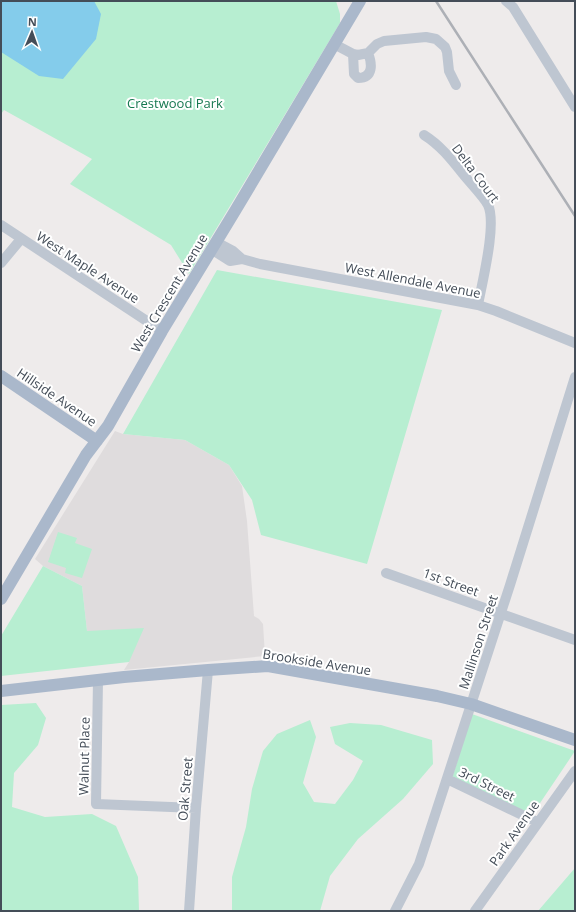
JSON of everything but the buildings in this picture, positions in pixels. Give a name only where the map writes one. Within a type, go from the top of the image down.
[{"type":"main road","name":"West Crescent Avenue","points":[[1,599],[86,455],[108,426],[162,331],[360,1]]},
{"type":"main road","name":"Hillside Avenue","points":[[1,376],[97,441]]},
{"type":"main road","name":"Brookside Avenue","points":[[1,691],[98,680],[268,666],[471,704],[575,740]]},
{"type":"street","points":[[506,1],[513,7],[575,107]]},
{"type":"street","points":[[334,44],[358,55],[368,53],[377,44],[384,41],[426,37],[436,39],[445,47],[449,71],[456,85]]},
{"type":"street","points":[[353,54],[354,74],[360,78],[364,77],[371,70],[372,65],[368,53]]},
{"type":"street","name":"Delta Court","points":[[424,135],[436,143],[450,158],[488,205],[491,215],[491,236],[478,305]]},
{"type":"street","name":"West Maple Avenue","points":[[1,224],[162,331]]},
{"type":"street","points":[[1,263],[21,238]]},
{"type":"street","name":"West Allendale Avenue","points":[[214,246],[230,260],[242,259],[260,264],[478,305],[496,310],[575,343]]},
{"type":"street","name":"Mallinson Street","points":[[395,911],[419,864],[501,614],[575,377]]},
{"type":"street","name":"1st Street","points":[[386,573],[575,640]]},
{"type":"street","name":"Oak Street","points":[[189,911],[208,670]]},
{"type":"street","name":"Walnut Place","points":[[98,680],[96,804],[196,808]]},
{"type":"street","name":"Park Avenue","points":[[475,911],[575,770]]},
{"type":"street","name":"3rd Street","points":[[447,779],[537,822]]},
{"type":"shaded area","points":[[115,431],[123,434],[185,440],[229,465],[242,486],[247,521],[254,616],[263,624],[265,656],[124,670],[129,662],[87,631],[82,586],[43,566],[35,559]]},
{"type":"green space","name":"Crestwood Park","points":[[1,1],[336,1],[340,14],[340,23],[189,274],[171,245],[70,184],[92,159],[4,110],[1,114]]},
{"type":"green space","points":[[217,270],[442,310],[367,564],[261,535],[252,500],[229,465],[185,440],[123,434]]},
{"type":"green space","points":[[58,532],[77,538],[75,543],[92,549],[82,578],[65,573],[66,568],[48,562]]},
{"type":"green space","points":[[43,566],[82,586],[87,631],[144,628],[129,662],[1,676],[1,636]]},
{"type":"green space","points":[[36,703],[46,718],[38,745],[14,773],[12,807],[45,817],[92,814],[116,826],[138,877],[139,911],[1,911],[1,705]]},
{"type":"green space","points":[[472,714],[575,751],[532,815],[452,778]]},
{"type":"green space","points":[[310,720],[316,737],[303,783],[314,802],[335,804],[353,780],[363,761],[335,744],[330,727],[350,723],[381,725],[432,740],[433,764],[403,799],[358,839],[330,876],[320,911],[232,911],[232,877],[246,827],[252,789],[263,751],[277,734]]},
{"type":"green space","points":[[575,868],[575,911],[538,911]]},
{"type":"water","points":[[1,1],[94,1],[101,14],[96,39],[63,79],[39,76],[1,52]]},
{"type":"railway","points":[[436,1],[575,216]]}]
